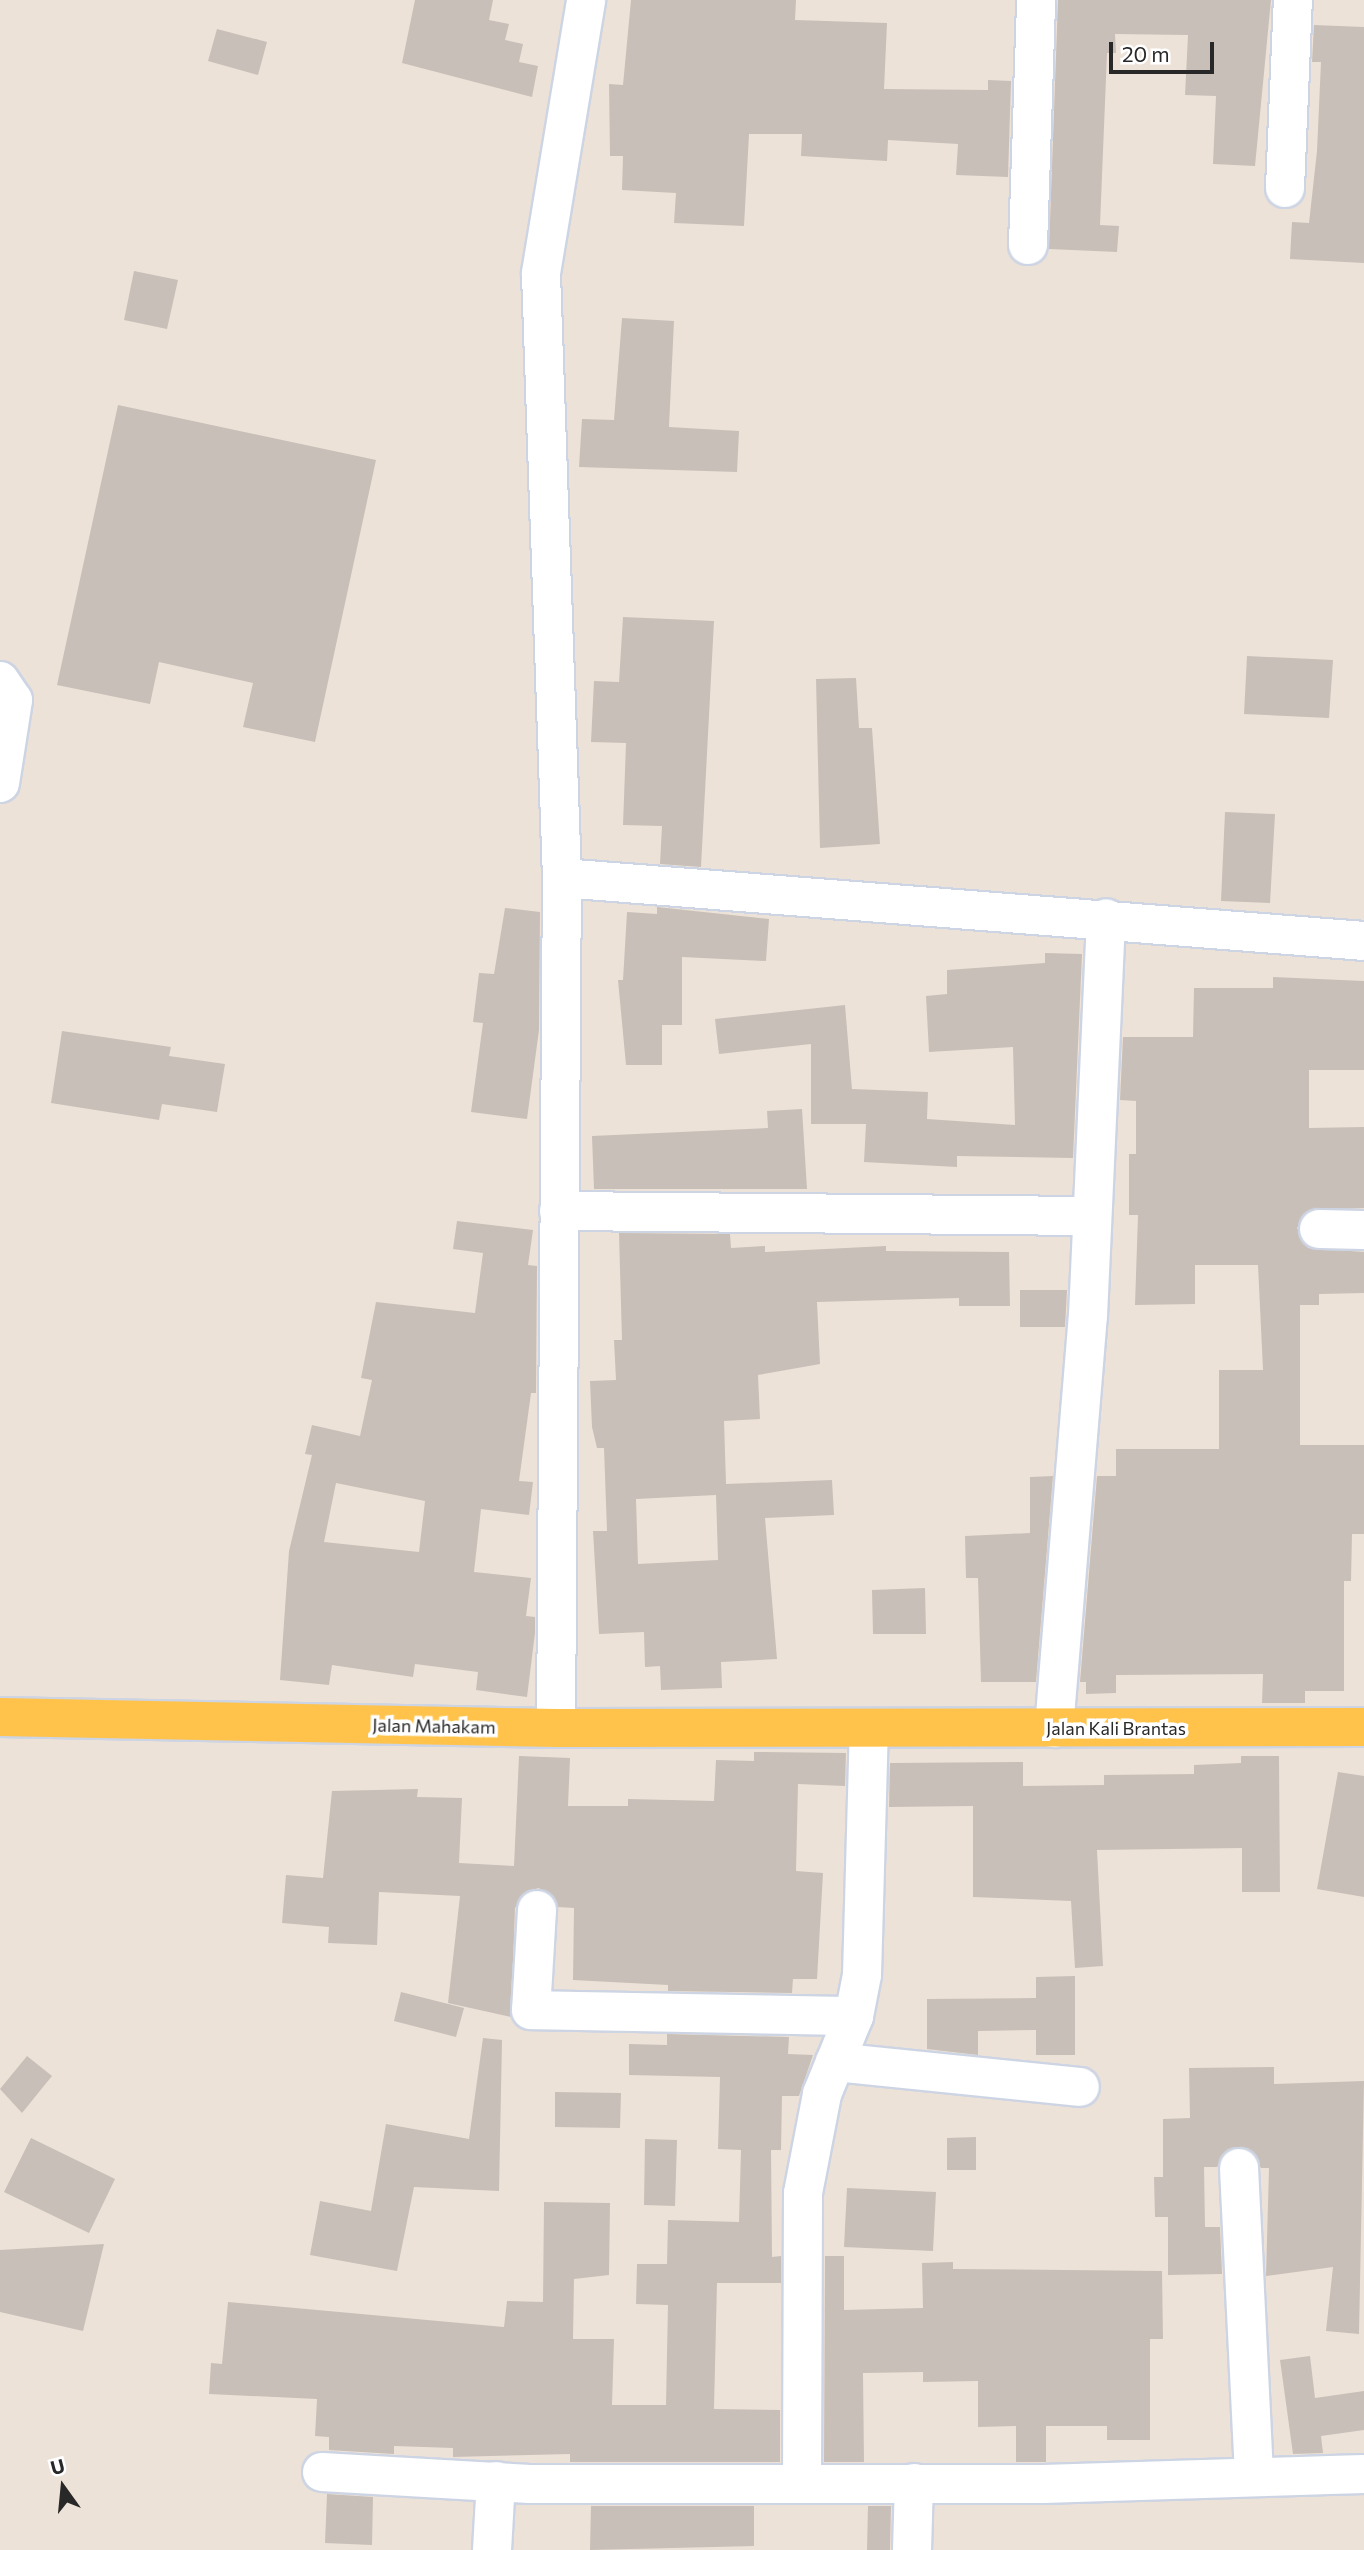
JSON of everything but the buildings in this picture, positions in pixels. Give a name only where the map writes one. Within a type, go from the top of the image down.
[{"type":"main road","name":"Jalan Mahakam","points":[[0,1717],[556,1728],[869,1729]]},
{"type":"main road","name":"Jalan Kali Brantas","points":[[869,1729],[1364,1727]]},
{"type":"street","points":[[556,1728],[562,878],[541,273],[586,0]]},
{"type":"street","points":[[1028,245],[1035,0]]},
{"type":"street","points":[[1285,188],[1293,0]]},
{"type":"street","points":[[0,681],[13,700],[0,783]]},
{"type":"street","points":[[562,878],[1106,918],[1364,941]]},
{"type":"street","points":[[1054,1728],[1092,1216],[1106,918]]},
{"type":"street","points":[[559,1211],[1092,1216]]},
{"type":"street","points":[[1318,1229],[1364,1230]]},
{"type":"street","points":[[802,2480],[803,2193],[810,2143],[835,2063],[854,2016],[867,1929],[869,1729]]},
{"type":"street","points":[[537,1910],[531,2010],[854,2016]]},
{"type":"street","points":[[835,2063],[1080,2087]]},
{"type":"street","points":[[1239,2168],[1254,2474]]},
{"type":"street","points":[[322,2472],[496,2481],[802,2480],[914,2483],[1254,2474],[1364,2474]]},
{"type":"street","points":[[492,2550],[496,2481]]},
{"type":"street","points":[[912,2550],[914,2483]]}]
